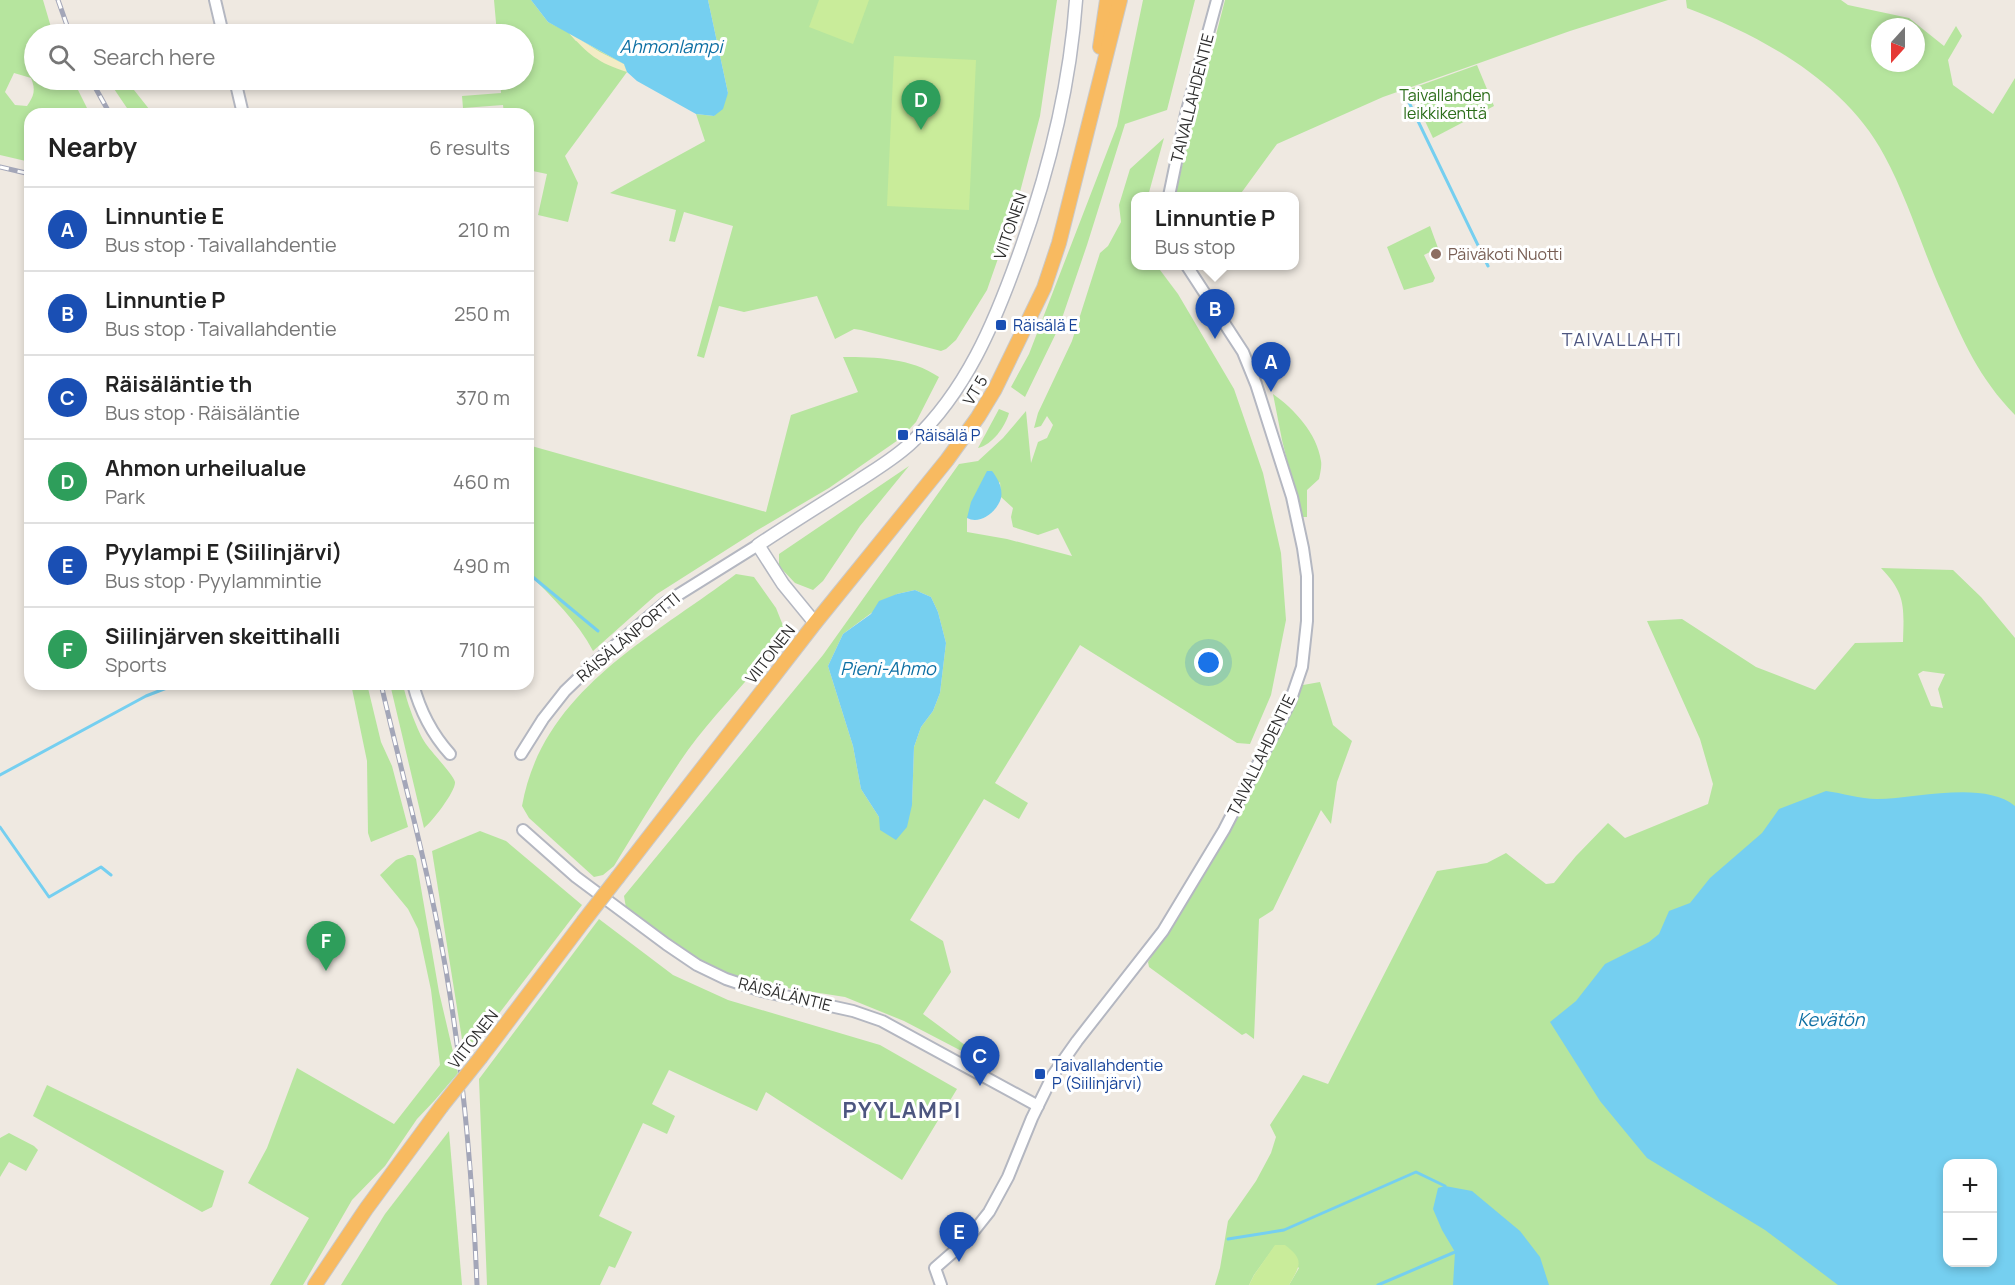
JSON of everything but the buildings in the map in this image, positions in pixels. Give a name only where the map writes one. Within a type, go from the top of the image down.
[{"type":"highway","name":"VT 5","points":[[1086,132],[1107,0]]},
{"type":"highway","name":"VT 5","points":[[815,623],[947,460],[978,417],[996,388],[1024,333],[1044,288],[1059,243],[1120,0]]},
{"type":"highway","name":"VIITONEN","points":[[315,1285],[366,1209],[441,1107],[815,623]]},
{"type":"main road","name":"VIITONEN","points":[[815,623],[783,584],[758,544],[875,470],[912,443],[954,393],[976,358],[1002,301],[1034,213],[1059,122],[1076,0]]},
{"type":"street","points":[[215,0],[221,24]]},
{"type":"street","name":"TAIVALLAHDENTIE","points":[[1169,192],[1186,114],[1217,0]]},
{"type":"street","points":[[237,90],[242,108]]},
{"type":"street","name":"TAIVALLAHDENTIE","points":[[941,1285],[935,1268],[966,1241],[989,1212],[1008,1177],[1053,1075],[1163,931],[1224,830],[1290,702],[1302,667],[1307,621],[1307,576],[1289,489],[1256,384],[1243,352],[1190,270]]},
{"type":"street","name":"RÄISÄLÄNPORTTI","points":[[520,754],[543,719],[565,692],[593,664],[665,603],[758,544]]},
{"type":"street","points":[[415,690],[418,703],[437,739],[450,754]]},
{"type":"street","name":"RÄISÄLÄNTIE","points":[[523,830],[576,877],[697,965],[726,979],[762,991],[853,1011],[882,1021],[1038,1106]]},
{"type":"green space","points":[[0,0],[43,0],[50,24],[24,24],[24,76],[14,73],[5,92],[15,105],[27,106],[34,90],[78,90],[87,108],[24,108],[24,161],[0,155]]},
{"type":"green space","points":[[494,0],[531,0],[548,22],[568,32],[576,41],[582,41],[624,64],[627,72],[565,156],[578,183],[568,222],[538,215],[547,174],[534,171],[534,108],[503,108],[503,105],[463,108],[462,96],[501,93],[501,90],[534,90],[534,24],[496,24]]},
{"type":"green space","points":[[708,0],[1057,0],[1040,116],[1016,207],[987,290],[956,340],[946,349],[941,351],[854,329],[835,339],[817,296],[744,312],[719,306],[704,358],[697,356],[733,226],[684,212],[675,242],[669,241],[676,210],[610,193],[705,141],[696,114],[714,116],[728,93]]},
{"type":"green space","points":[[819,0],[869,0],[853,44],[809,27]]},
{"type":"green space","points":[[1143,0],[1195,0],[1167,110],[1125,124],[1059,327],[1025,397],[1011,387],[1029,354],[1117,126]]},
{"type":"green space","points":[[1225,0],[1668,0],[1570,31],[1383,97],[1277,144],[1242,192],[1177,192]]},
{"type":"green space","points":[[1686,0],[1841,0],[1848,5],[1909,18],[1871,18],[1871,72],[1925,72],[1925,31],[1944,46],[1956,26],[1962,36],[1948,60],[1953,85],[1993,114],[2015,78],[2015,415],[1991,387],[1965,343],[1935,278],[1893,172],[1867,129],[1847,105],[1799,65],[1772,48],[1715,19],[1687,8]]},
{"type":"green space","points":[[894,56],[976,60],[969,210],[887,206]]},
{"type":"green space","name":"Taivallahden leikkikenttä","points":[[1477,65],[1494,106],[1433,138],[1410,89]]},
{"type":"green space","points":[[115,90],[134,90],[148,108],[127,108]]},
{"type":"green space","points":[[1164,138],[1149,192],[1131,192],[1131,270],[1160,270],[1178,294],[1234,389],[1263,473],[1281,553],[1286,620],[1271,695],[1250,744],[1237,743],[1080,645],[995,783],[1028,803],[1019,819],[984,799],[910,920],[943,941],[951,972],[923,1014],[977,1054],[975,1058],[904,1021],[845,997],[750,982],[708,966],[626,908],[624,896],[823,655],[959,464],[978,461],[1003,438],[1026,411],[1031,463],[1038,442],[1047,438],[1053,425],[1047,416],[1041,426],[1034,428],[1038,413],[1072,341],[1100,253],[1108,246],[1121,222],[1119,205],[1130,169]],"holes":[[[1000,482],[1001,497],[1013,508],[1011,517],[1013,527],[1038,535],[1058,528],[1072,556],[1007,539],[967,532],[967,518]],[[915,590],[931,597],[938,612],[946,643],[940,693],[933,711],[921,727],[914,747],[912,804],[879,817],[861,789],[853,746],[828,666],[843,634],[897,594]]]},
{"type":"green space","points":[[1430,226],[1438,248],[1424,255],[1435,278],[1433,282],[1404,290],[1387,247]]},
{"type":"green space","points":[[843,357],[880,358],[905,362],[939,377],[916,422],[901,438],[829,488],[657,594],[593,651],[572,620],[534,579],[534,447],[766,512],[791,415],[858,392]]},
{"type":"green space","points":[[1273,394],[1289,407],[1310,431],[1319,451],[1321,463],[1319,479],[1307,490],[1307,517],[1301,517]]},
{"type":"green space","points":[[999,409],[1009,413],[1004,424],[993,439],[978,448]]},
{"type":"green space","points":[[909,466],[860,526],[823,581],[813,590],[795,583],[779,566],[779,554]]},
{"type":"green space","points":[[1881,568],[1953,570],[1981,597],[2015,638],[2015,1285],[1289,1285],[1299,1268],[1275,1246],[1249,1285],[1215,1285],[1228,1221],[1256,1181],[1271,1153],[1276,1137],[1270,1125],[1303,1075],[1328,1084],[1437,871],[1487,863],[1506,853],[1546,884],[1554,883],[1608,823],[1625,838],[1708,804],[1713,784],[1700,739],[1647,621],[1682,619],[1756,667],[1815,690],[1855,643],[1903,642],[1902,602],[1895,586]],"holes":[[[1923,671],[1945,674],[1938,689],[1943,708],[1931,706],[1918,674]]]},
{"type":"green space","points":[[736,574],[754,577],[776,608],[784,628],[763,660],[688,750],[614,866],[603,875],[594,877],[529,818],[522,806],[533,766],[552,730],[576,699],[605,671],[636,645]]},
{"type":"green space","points":[[1320,682],[1333,725],[1352,741],[1337,782],[1331,824],[1321,810],[1273,910],[1259,919],[1254,1039],[1246,1033],[1242,1035],[1149,967],[1148,962],[1223,844],[1303,685]]},
{"type":"green space","points":[[352,690],[368,690],[381,742],[392,766],[408,827],[371,842],[368,833],[367,761]]},
{"type":"green space","points":[[391,690],[404,690],[424,741],[455,782],[448,799],[424,828]]},
{"type":"green space","points":[[480,831],[506,841],[582,905],[465,1058],[432,851]]},
{"type":"green space","points":[[413,855],[416,859],[439,992],[458,1073],[417,1119],[385,1166],[352,1200],[303,1285],[270,1285],[309,1218],[248,1183],[267,1148],[297,1068],[394,1124],[440,1065],[431,990],[418,929],[408,909],[380,875],[396,860]]},
{"type":"green space","points":[[599,919],[673,975],[728,1000],[880,1045],[957,1089],[902,1180],[766,1092],[757,1111],[669,1070],[652,1104],[675,1116],[667,1134],[643,1123],[599,1216],[632,1232],[615,1268],[609,1266],[600,1285],[487,1285],[479,1079]]},
{"type":"green space","points":[[47,1085],[224,1171],[212,1207],[202,1212],[33,1116]]},
{"type":"green space","points":[[449,1131],[462,1285],[341,1285],[385,1214]]},
{"type":"green space","points":[[9,1133],[38,1150],[26,1171],[9,1162],[0,1177],[0,1138]]},
{"type":"green space","points":[[1275,1245],[1285,1245],[1298,1259],[1298,1268],[1289,1285],[1249,1285],[1254,1275]]},
{"type":"sand","points":[[568,32],[624,64],[627,72],[594,57]]},
{"type":"water","name":"Ahmonlampi","points":[[531,0],[708,0],[728,93],[723,109],[714,116],[696,114],[637,81],[627,72],[624,64],[548,22]]},
{"type":"water","points":[[987,471],[992,471],[1000,484],[1001,498],[996,508],[987,516],[972,520],[967,518],[971,502]]},
{"type":"water","name":"Pieni-Ahmo","points":[[915,590],[931,597],[938,612],[946,643],[940,693],[933,711],[921,727],[914,747],[912,805],[907,827],[896,840],[880,830],[879,817],[861,789],[853,746],[828,666],[843,634],[871,614],[879,601]]},
{"type":"water","name":"Kevätön","points":[[1826,791],[1877,799],[1968,792],[2001,798],[2015,806],[2015,1285],[1838,1285],[1765,1230],[1647,1158],[1600,1101],[1550,1022],[1576,1001],[1605,964],[1649,942],[1659,934],[1669,911],[1690,903],[1710,878],[1762,833],[1779,809]]},
{"type":"water","points":[[1445,1186],[1472,1191],[1520,1231],[1540,1257],[1549,1285],[1453,1285],[1455,1252],[1433,1209],[1438,1188]]},
{"type":"waterway","points":[[1403,90],[1488,266]]},
{"type":"waterway","points":[[534,578],[598,631]]},
{"type":"waterway","points":[[0,775],[146,696],[162,690]]},
{"type":"waterway","points":[[0,827],[49,897],[101,867],[111,875]]},
{"type":"waterway","points":[[1228,1239],[1284,1230],[1416,1172],[1445,1186]]},
{"type":"waterway","points":[[1378,1285],[1455,1252]]},
{"type":"railway","points":[[58,0],[66,24]]},
{"type":"railway","points":[[97,90],[107,108]]},
{"type":"railway","points":[[0,167],[24,173]]},
{"type":"railway","points":[[382,690],[427,878],[450,995],[468,1140],[477,1285]]},
{"type":"place","name":"Ahmon urheilualue","points":[[921,130]]},
{"type":"place","name":"Päiväkoti Nuotti","points":[[1436,254]]},
{"type":"place","name":"Räisälä E","points":[[1001,325]]},
{"type":"place","name":"Linnuntie P","points":[[1215,339]]},
{"type":"place","name":"Linnuntie E","points":[[1271,392]]},
{"type":"place","name":"Räisälä P","points":[[903,435]]},
{"type":"place","name":"Siilinjärven skeittihalli","points":[[326,971]]},
{"type":"place","name":"Taivallahdentie P (Siilinjärvi)","points":[[1040,1074]]},
{"type":"place","name":"Räisäläntie th","points":[[980,1086]]},
{"type":"place","name":"Pyylampi E (Siilinjärvi)","points":[[959,1262]]},
{"type":"district","name":"TAIVALLAHTI","points":[[1622,340]]},
{"type":"district","name":"PYYLAMPI","points":[[902,1110]]}]
